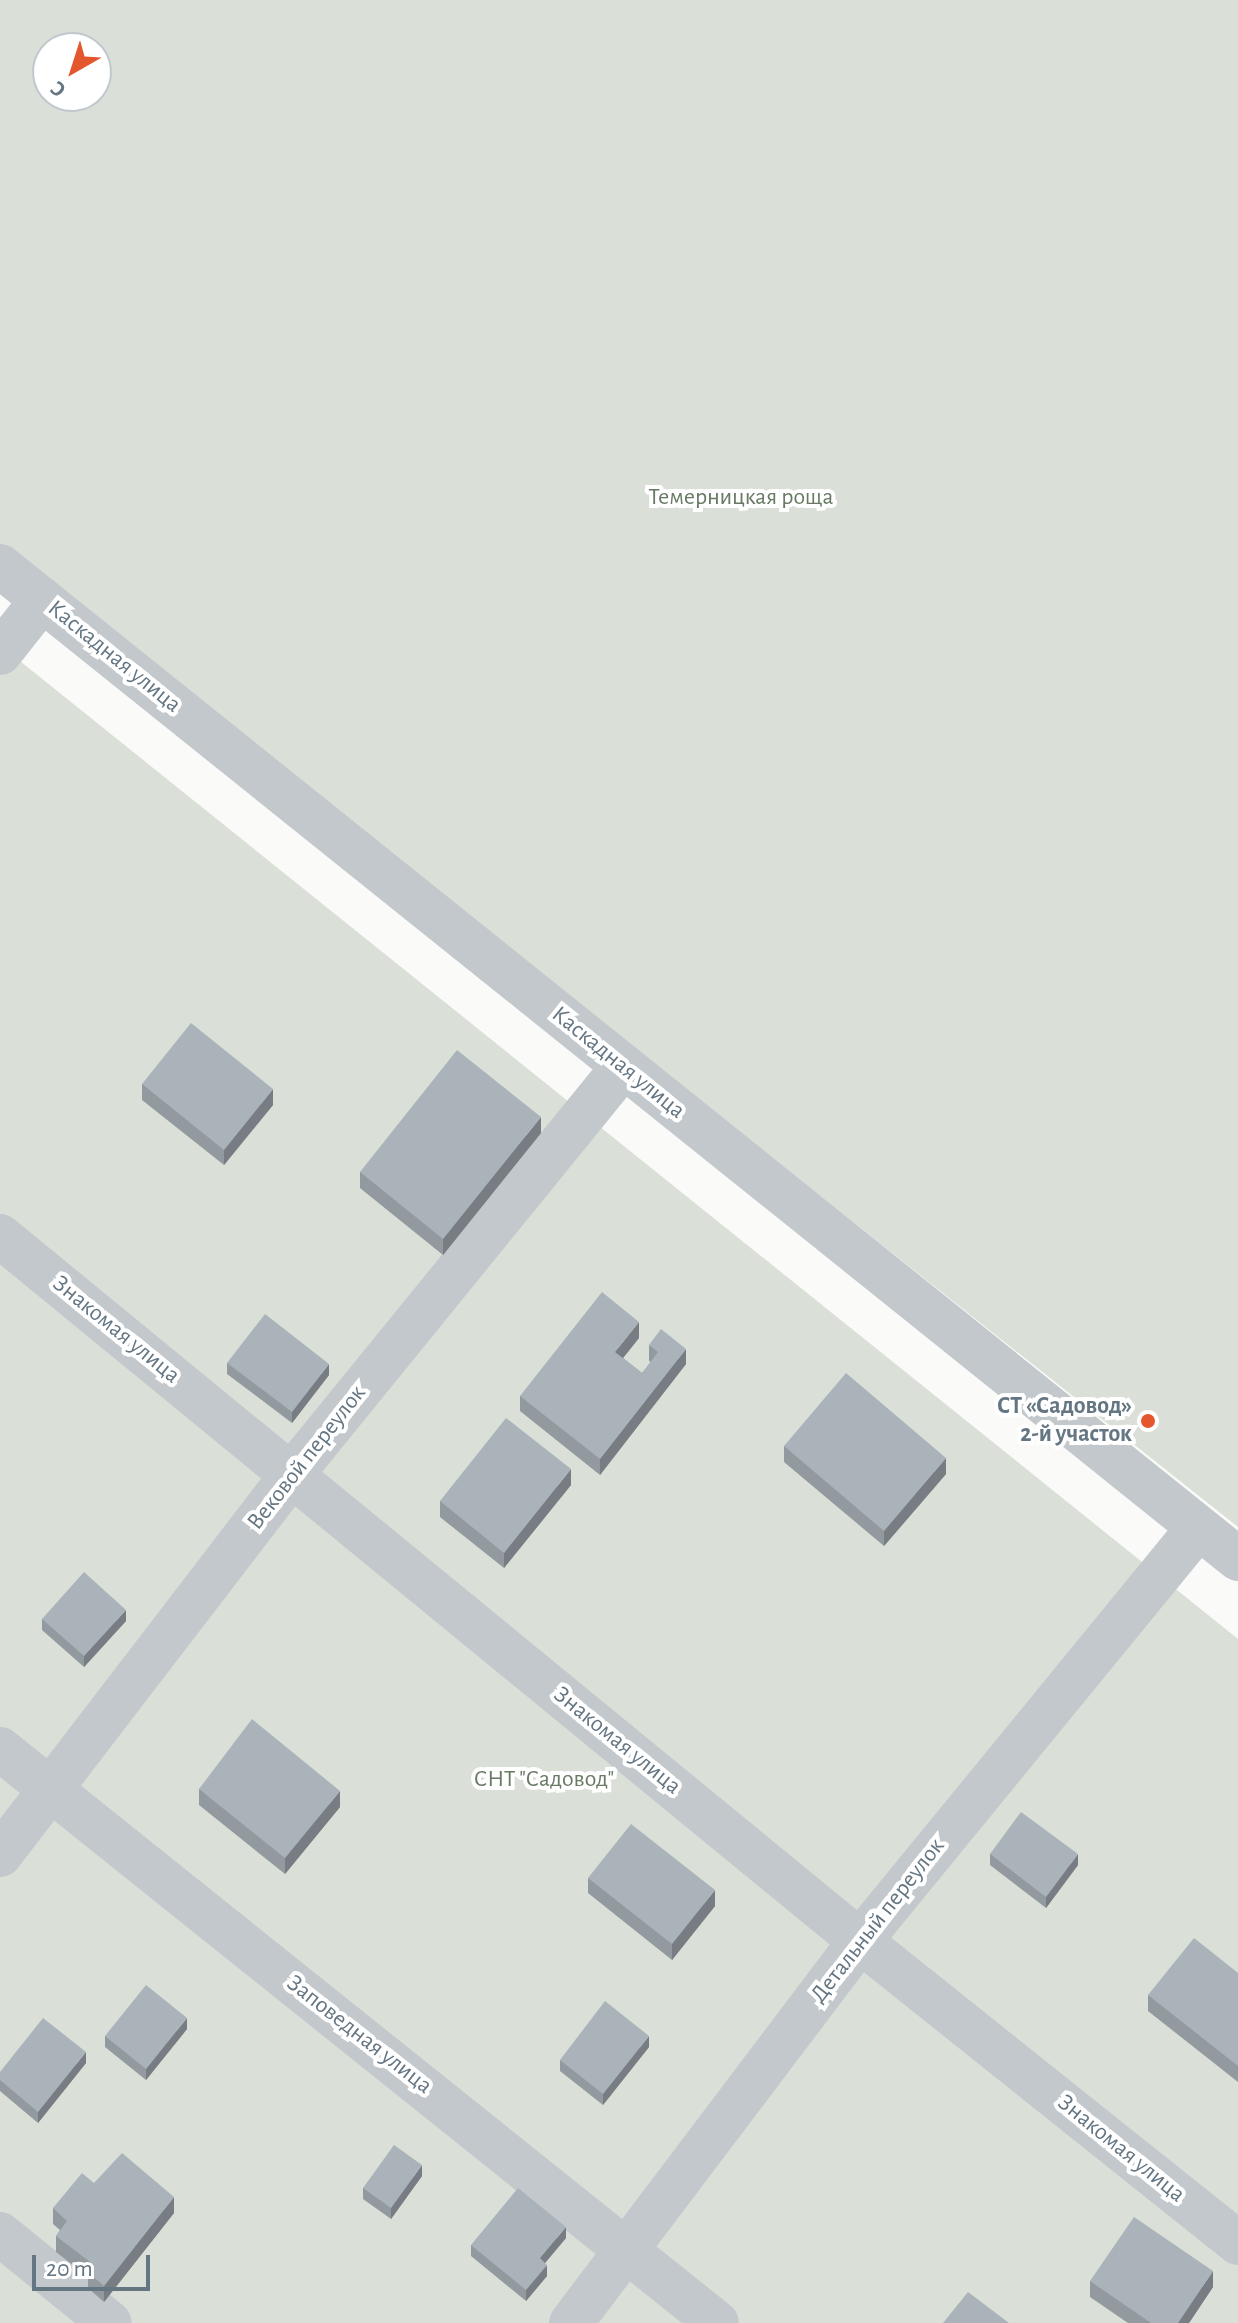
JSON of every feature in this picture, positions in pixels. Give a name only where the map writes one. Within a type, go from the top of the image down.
[{"type":"street","name":"Каскадная улица","points":[[0,566],[1238,1559]]},
{"type":"street","points":[[0,653],[42,600]]},
{"type":"street","name":"Вековой переулок","points":[[0,1855],[292,1474],[623,1067]]},
{"type":"street","name":"Знакомая улица","points":[[0,1236],[860,1941],[1238,2243]]},
{"type":"street","name":"Детальный переулок","points":[[571,2323],[860,1941],[1198,1528]]},
{"type":"street","name":"Заповедная улица","points":[[0,1749],[717,2323]]},
{"type":"street","points":[[0,2234],[110,2323]]},
{"type":"green space","name":"Темерницкая роща","points":[[0,0],[1238,0],[1238,1527],[0,546]]},
{"type":"green space","name":"СНТ \"Садовод\"","points":[[0,645],[1238,1639],[1238,2323],[0,2323]]},
{"type":"building","points":[[191,1023],[273,1089],[224,1150],[142,1084]]},
{"type":"building","points":[[457,1050],[541,1117],[443,1239],[360,1172]]},
{"type":"building","points":[[602,1292],[639,1322],[615,1352],[642,1373],[658,1352],[649,1345],[661,1329],[686,1349],[600,1459],[520,1396]]},
{"type":"building","points":[[265,1314],[329,1364],[292,1412],[227,1363]]},
{"type":"building","points":[[846,1373],[946,1458],[884,1531],[784,1446]]},
{"type":"building","points":[[506,1418],[571,1469],[504,1553],[440,1501]]},
{"type":"building","points":[[84,1572],[126,1610],[84,1656],[42,1619]]},
{"type":"building","points":[[252,1719],[340,1791],[285,1858],[199,1789]]},
{"type":"building","points":[[1021,1812],[1078,1854],[1046,1897],[990,1854]]},
{"type":"building","points":[[631,1824],[715,1890],[672,1944],[588,1878]]},
{"type":"building","points":[[1194,1938],[1238,1973],[1238,2066],[1148,1995]]},
{"type":"building","points":[[146,1985],[187,2018],[146,2069],[105,2036]]},
{"type":"building","points":[[605,2001],[649,2036],[603,2094],[560,2060]]},
{"type":"building","points":[[43,2018],[86,2052],[38,2112],[0,2080],[0,2072]]},
{"type":"building","points":[[394,2145],[422,2165],[391,2208],[363,2188]]},
{"type":"building","points":[[122,2153],[174,2197],[104,2286],[88,2272],[94,2265],[56,2236],[67,2221],[53,2208],[82,2173],[94,2183]]},
{"type":"building","points":[[518,2188],[566,2227],[540,2258],[547,2265],[526,2290],[471,2245]]},
{"type":"building","points":[[1134,2217],[1213,2271],[1178,2323],[1151,2323],[1090,2281]]},
{"type":"building","points":[[968,2292],[1009,2323],[943,2323]]},
{"type":"place","name":"СТ «Садовод» 2-й участок","points":[[1148,1421]]}]
